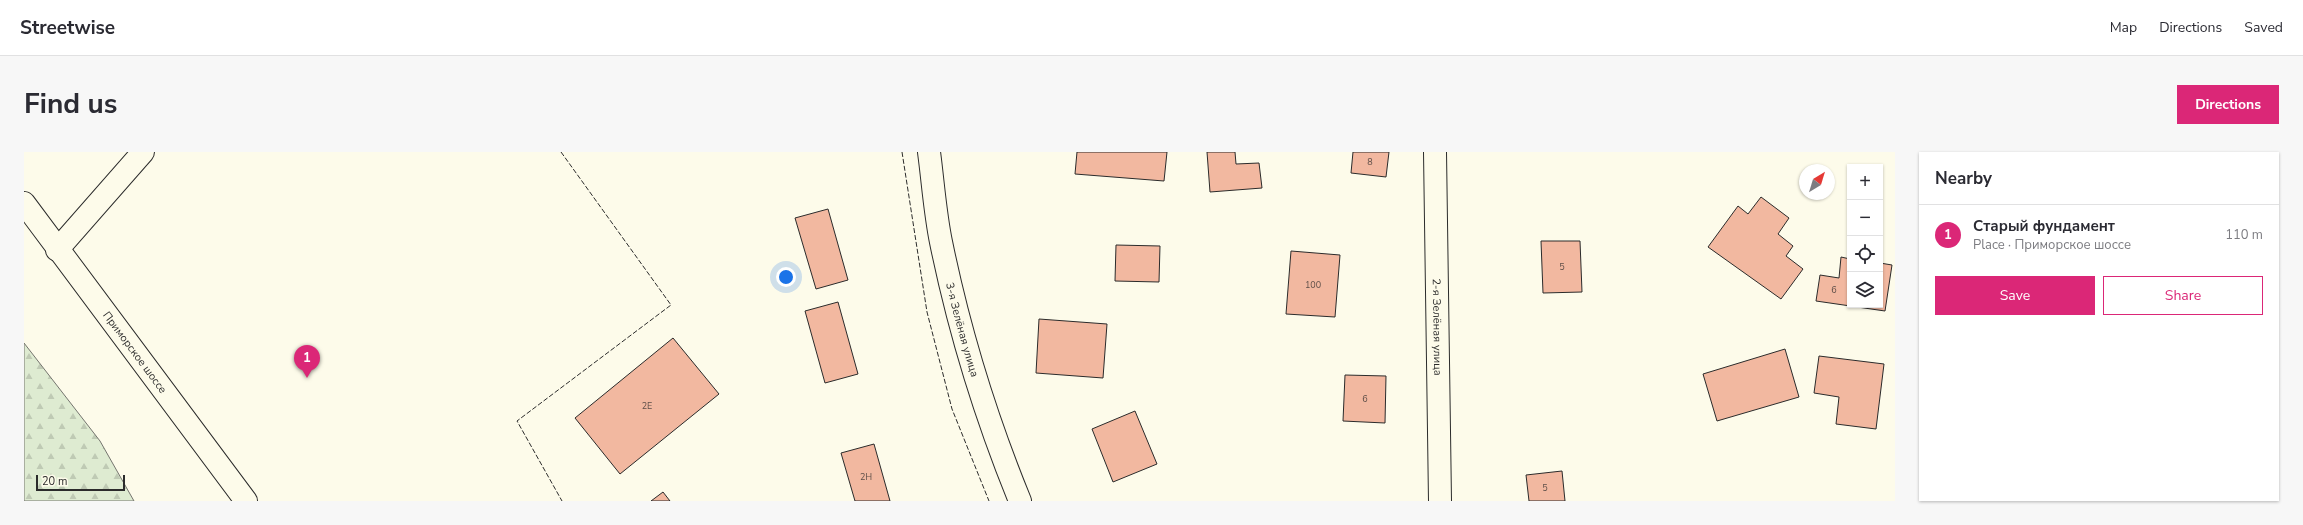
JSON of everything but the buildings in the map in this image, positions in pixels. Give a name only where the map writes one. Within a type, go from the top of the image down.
[{"type":"street","points":[[57,250],[143,152]]},
{"type":"street","name":"3-я Зелёная улица","points":[[929,152],[941,242],[969,353],[1000,451],[1020,501]]},
{"type":"street","name":"2-я Зелёная улица","points":[[1434,152],[1440,501]]},
{"type":"street","name":"Приморское шоссе","points":[[24,203],[57,250],[246,501]]},
{"type":"green space","points":[[24,343],[100,441],[134,501],[24,501]]},
{"type":"fence","points":[[561,152],[671,305],[517,421],[562,501]]},
{"type":"fence","points":[[902,152],[927,312],[952,409],[989,501]]},
{"type":"place","name":"Старый фундамент","points":[[307,378]]}]
